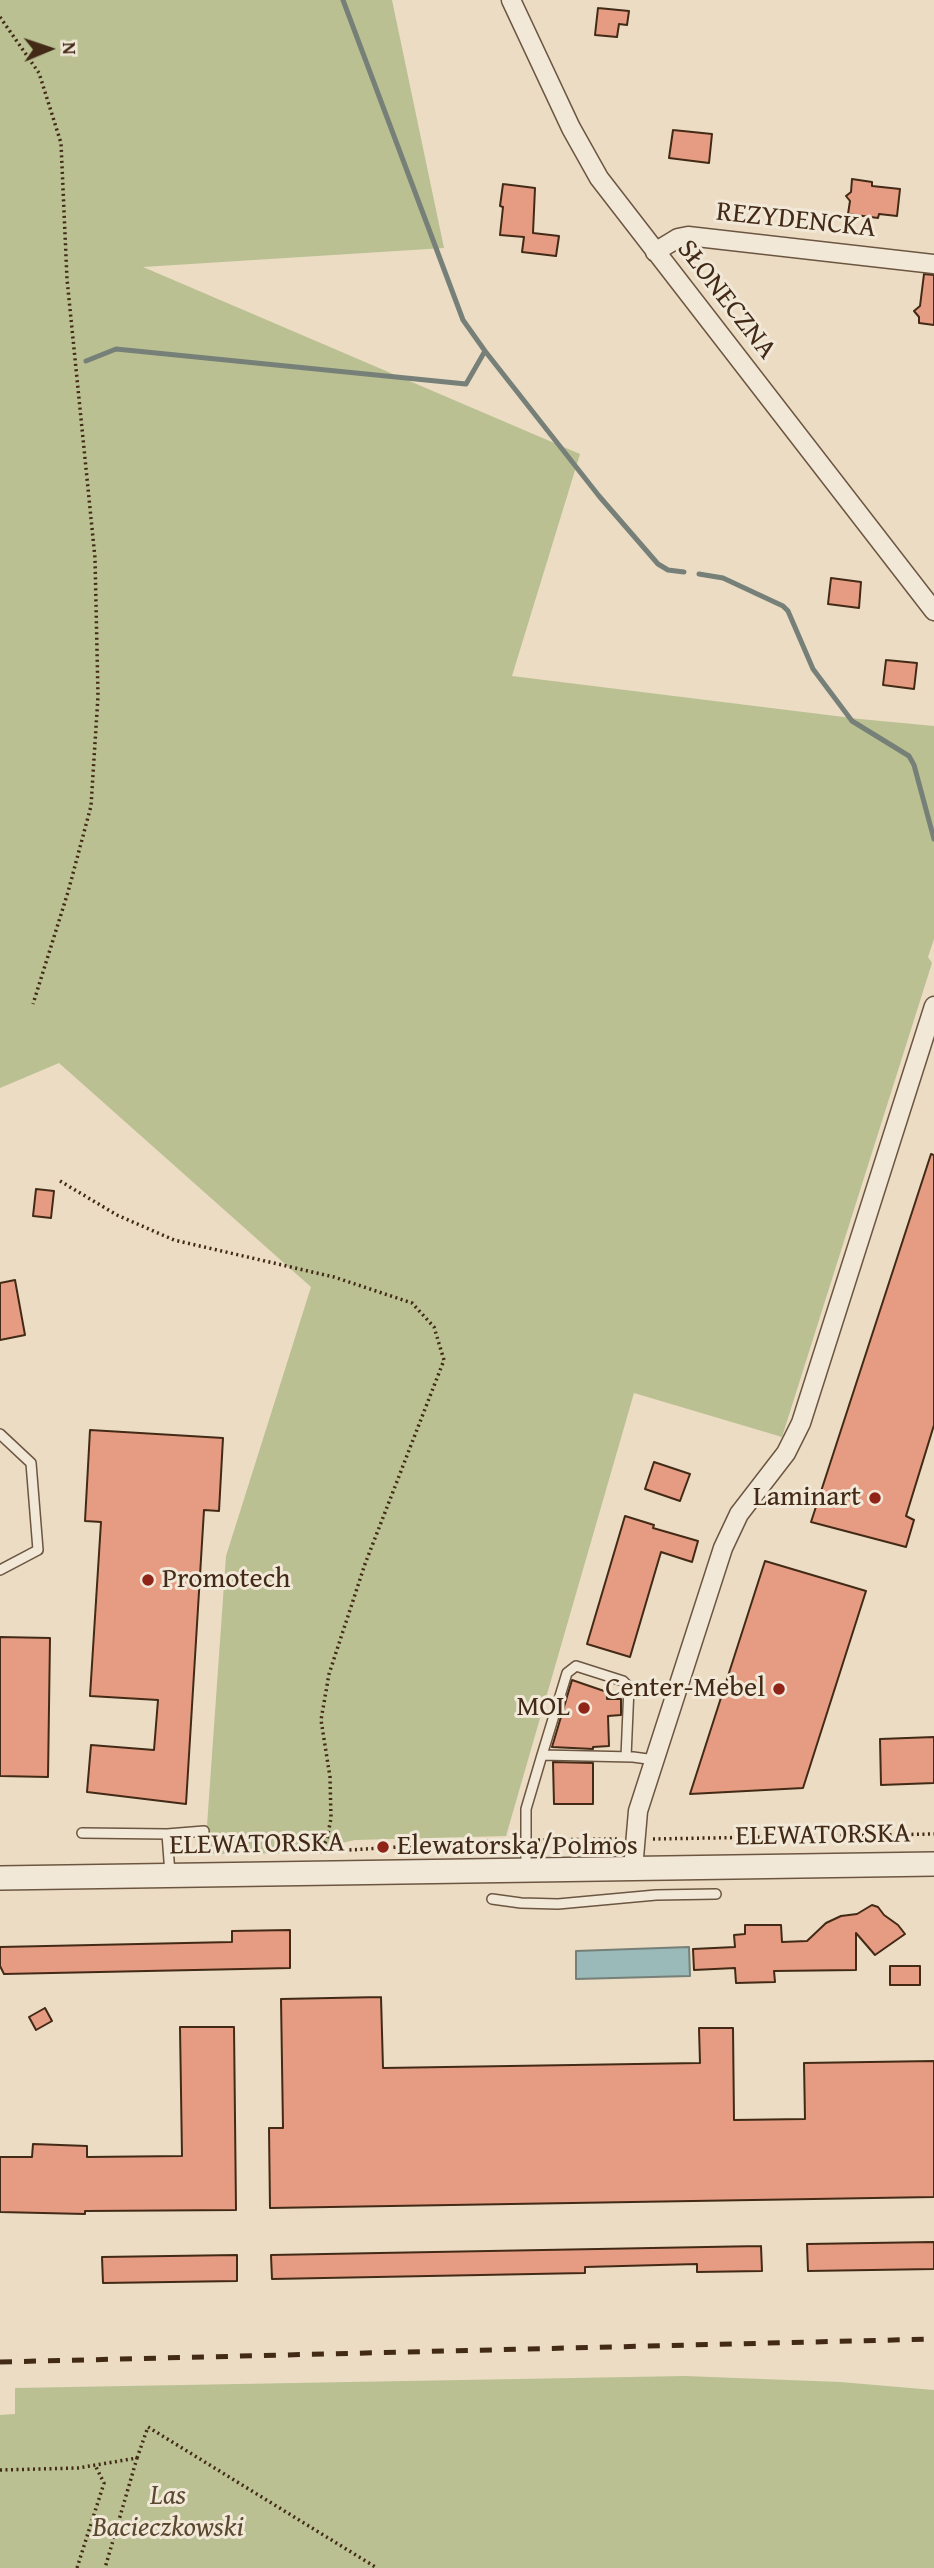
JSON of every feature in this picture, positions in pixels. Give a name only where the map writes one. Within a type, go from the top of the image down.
[{"type":"street","name":"SŁONECZNA","points":[[511,0],[599,178],[934,611]]},
{"type":"street","name":"REZYDENCKA","points":[[655,253],[678,238],[688,236],[934,264]]},
{"type":"street","points":[[634,1869],[638,1811],[727,1537],[739,1514],[782,1459],[801,1423],[934,1006]]},
{"type":"street","name":"ELEWATORSKA","points":[[0,1878],[934,1864]]},
{"type":"lane","points":[[0,1434],[31,1463],[38,1550],[0,1570]]},
{"type":"lane","points":[[526,1870],[526,1809],[567,1673],[576,1666],[623,1681],[629,1688],[626,1756]]},
{"type":"lane","points":[[542,1755],[626,1756],[654,1760]]},
{"type":"lane","points":[[82,1833],[167,1834],[204,1831]]},
{"type":"lane","points":[[167,1834],[170,1876]]},
{"type":"lane","points":[[492,1899],[558,1904],[656,1895],[716,1894]]},
{"type":"path","points":[[0,16],[39,73],[61,143],[67,279],[95,558],[98,696],[91,806],[68,892],[33,1004]]},
{"type":"path","points":[[60,1181],[117,1215],[174,1240],[334,1277],[412,1303],[434,1327],[444,1360],[365,1564],[329,1674],[321,1720],[330,1777],[331,1818],[315,1873]]},
{"type":"path","points":[[460,1843],[616,1839],[635,1835],[656,1840],[934,1834]]},
{"type":"path","points":[[105,2568],[148,2427],[377,2568]]},
{"type":"path","points":[[0,2470],[78,2468],[137,2458]]},
{"type":"path","points":[[77,2568],[104,2483],[95,2465]]},
{"type":"green space","points":[[0,0],[392,0],[444,248],[143,267],[580,454],[512,676],[934,726],[934,939],[928,957],[932,963],[782,1437],[634,1393],[506,1836],[355,1840],[299,1853],[205,1854],[226,1556],[311,1287],[59,1063],[0,1088]]},
{"type":"green space","name":"Las Bacieczkowski","points":[[685,2376],[840,2382],[934,2390],[934,2568],[0,2568],[0,2415],[15,2414],[15,2388]]},
{"type":"water","points":[[689,1947],[690,1976],[576,1979],[576,1951]]},
{"type":"building","points":[[598,8],[629,11],[627,25],[619,24],[617,37],[595,35]]},
{"type":"building","points":[[673,130],[712,134],[709,163],[669,158]]},
{"type":"building","points":[[852,179],[872,182],[872,186],[900,189],[897,216],[879,214],[878,218],[848,214],[850,201],[846,196],[851,192]]},
{"type":"building","points":[[503,184],[535,188],[533,233],[559,236],[556,256],[522,252],[524,237],[500,235]]},
{"type":"building","points":[[924,274],[934,275],[934,325],[919,323],[919,317],[914,311],[920,306]]},
{"type":"building","points":[[831,578],[861,582],[859,608],[828,604]]},
{"type":"building","points":[[886,660],[917,663],[914,689],[883,685]]},
{"type":"building","points":[[931,1154],[934,1155],[934,1425],[906,1516],[914,1520],[906,1547],[811,1522]]},
{"type":"building","points":[[36,1189],[54,1191],[51,1218],[33,1216]]},
{"type":"building","points":[[15,1280],[25,1335],[0,1340],[0,1283]]},
{"type":"building","points":[[90,1430],[223,1438],[219,1511],[204,1510],[186,1804],[87,1792],[91,1745],[154,1750],[158,1700],[90,1696],[101,1522],[85,1521]]},
{"type":"building","points":[[654,1462],[690,1474],[680,1501],[645,1489]]},
{"type":"building","points":[[625,1516],[654,1525],[653,1528],[698,1541],[692,1562],[661,1552],[630,1657],[587,1644]]},
{"type":"building","name":"Center-Mebel","points":[[765,1561],[866,1591],[803,1788],[690,1794]]},
{"type":"building","points":[[0,1637],[50,1638],[48,1777],[0,1776]]},
{"type":"building","name":"MOL","points":[[572,1680],[607,1692],[607,1699],[621,1699],[621,1715],[608,1716],[609,1746],[593,1749],[552,1747]]},
{"type":"building","points":[[934,1737],[934,1783],[881,1785],[880,1739]]},
{"type":"building","points":[[553,1762],[593,1763],[593,1804],[554,1804]]},
{"type":"building","points":[[872,1905],[878,1907],[905,1934],[875,1955],[856,1933],[856,1970],[774,1971],[775,1982],[736,1983],[735,1968],[694,1970],[693,1949],[735,1947],[734,1935],[745,1934],[745,1925],[781,1925],[782,1942],[807,1941],[826,1923],[841,1916],[857,1914]]},
{"type":"building","points":[[290,1930],[290,1968],[4,1974],[0,1966],[0,1947],[232,1942],[232,1931]]},
{"type":"building","points":[[890,1966],[920,1966],[920,1985],[890,1985]]},
{"type":"building","points":[[381,1997],[383,2068],[700,2063],[699,2028],[733,2028],[734,2120],[805,2119],[804,2063],[934,2061],[934,2197],[270,2208],[269,2128],[283,2128],[281,1999]]},
{"type":"building","points":[[45,2008],[52,2021],[36,2030],[29,2017]]},
{"type":"building","points":[[180,2027],[234,2027],[236,2210],[85,2211],[85,2214],[0,2212],[0,2157],[32,2157],[33,2144],[87,2146],[87,2157],[182,2156]]},
{"type":"building","points":[[934,2242],[934,2269],[808,2271],[807,2244]]},
{"type":"building","points":[[761,2246],[762,2271],[697,2272],[697,2264],[585,2267],[585,2273],[272,2279],[271,2255]]},
{"type":"building","points":[[237,2255],[237,2281],[103,2283],[102,2257]]},
{"type":"waterway","points":[[343,0],[463,320],[599,496],[658,564],[668,570],[684,572]]},
{"type":"waterway","points":[[86,361],[116,349],[466,384],[485,351]]},
{"type":"waterway","points":[[699,574],[723,578],[783,606],[788,611],[813,669],[852,721],[909,756],[914,765],[934,839]]},
{"type":"railway","points":[[0,2362],[934,2339]]},
{"type":"place","name":"Laminart","points":[[875,1498]]},
{"type":"place","name":"Promotech","points":[[148,1580]]},
{"type":"place","name":"Center-Mebel","points":[[779,1689]]},
{"type":"place","name":"MOL","points":[[584,1708]]},
{"type":"place","name":"Elewatorska/Polmos","points":[[383,1847]]}]
